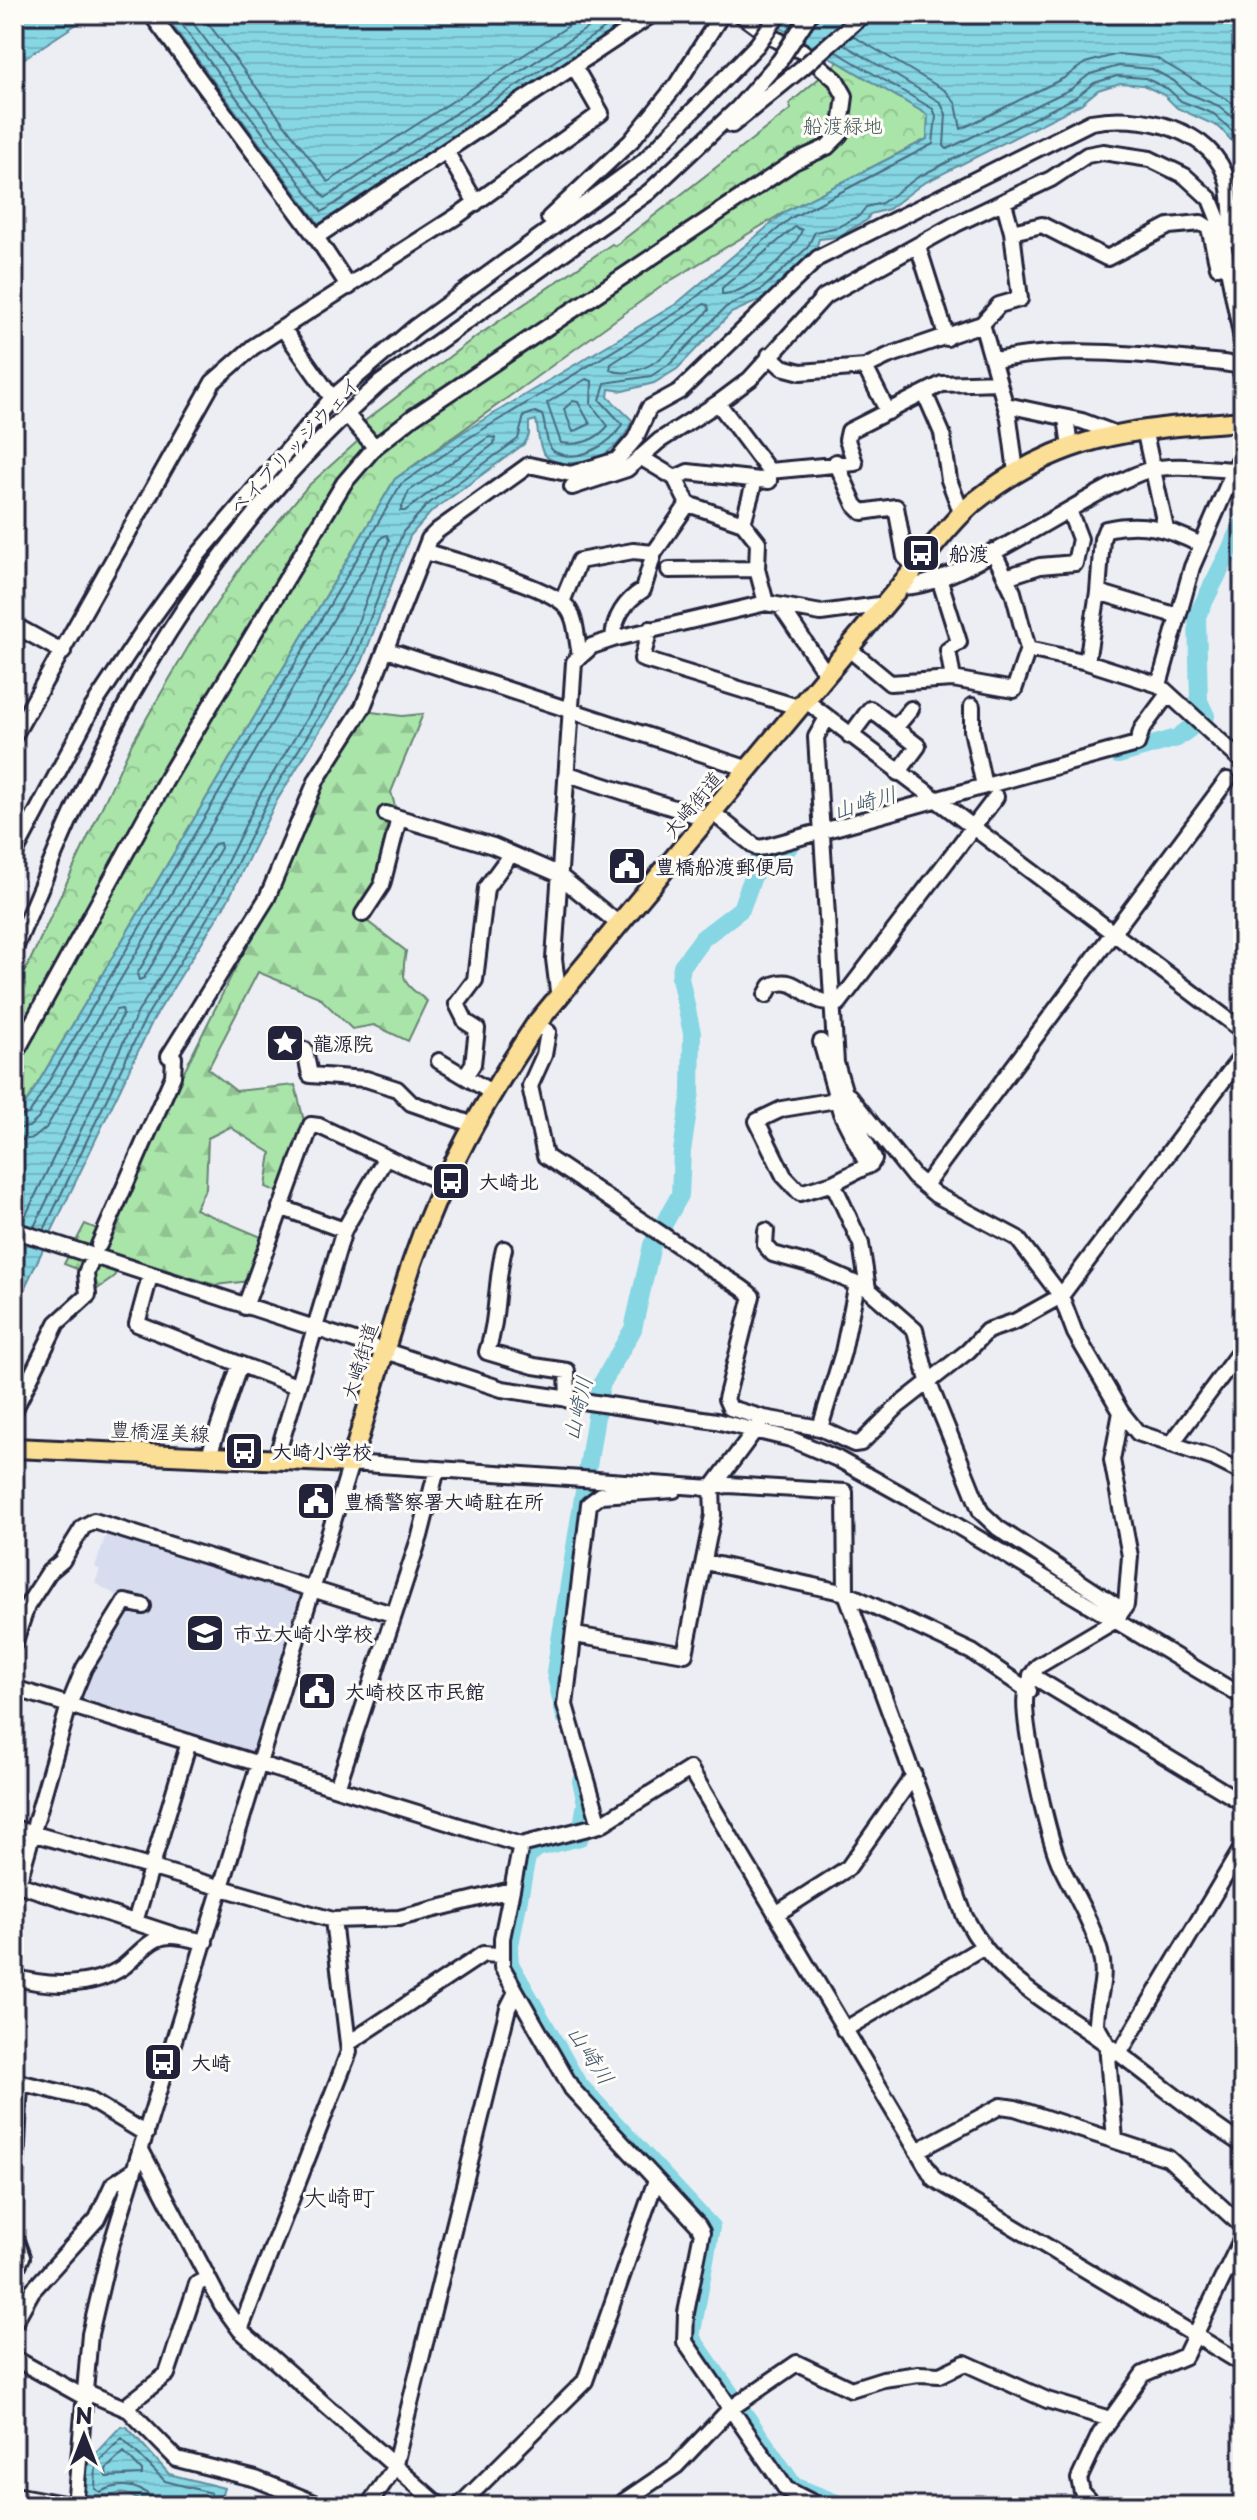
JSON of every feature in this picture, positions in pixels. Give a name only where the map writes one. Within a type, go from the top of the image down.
[{"type":"main road","name":"大崎街道","points":[[351,1463],[412,1261],[444,1184],[491,1092],[536,1024],[916,567],[962,514],[1016,472],[1070,447],[1114,433],[1243,421]]},
{"type":"main road","name":"豊橋渥美線","points":[[14,1448],[351,1463]]},
{"type":"street","points":[[151,14],[316,237],[349,287]]},
{"type":"street","points":[[316,237],[653,14]]},
{"type":"street","points":[[477,281],[497,258],[571,200],[614,159],[663,103],[722,14]]},
{"type":"street","points":[[14,1056],[167,778],[344,483],[375,447],[413,417],[673,241],[794,162],[827,147],[840,134],[845,96],[836,80],[802,51],[773,38],[740,14]]},
{"type":"street","name":"ベイブリッジウェイ","points":[[14,855],[92,708],[145,628],[198,555],[332,398],[414,328],[643,162],[757,45],[779,14]]},
{"type":"street","name":"ベイブリッジウェイ","points":[[14,951],[113,732],[165,637],[230,543],[346,414],[444,335],[649,192],[738,108],[780,60],[810,14]]},
{"type":"street","points":[[684,160],[709,145],[864,14]]},
{"type":"street","points":[[14,736],[213,382],[253,347],[284,330],[476,203],[601,113],[574,66]]},
{"type":"street","points":[[572,487],[627,469],[634,455],[635,439],[649,408],[680,391],[818,258],[1091,122],[1132,118],[1181,132],[1200,143],[1221,168],[1228,182],[1233,239]]},
{"type":"street","points":[[446,151],[476,203]]},
{"type":"street","points":[[99,1245],[173,1076],[174,1058],[169,1056],[267,898],[317,779],[363,707],[429,539],[437,531],[529,465],[571,474],[634,455],[659,441],[750,379],[824,297],[1004,203],[1087,155],[1103,152],[1159,162],[1196,184],[1214,206],[1243,344]]},
{"type":"street","points":[[769,355],[782,367],[801,372],[865,367],[982,324],[999,305],[1020,299],[1012,232],[1004,203]]},
{"type":"street","points":[[1012,232],[1042,225],[1107,258],[1169,226],[1201,223],[1209,228],[1220,272],[1232,296]]},
{"type":"street","points":[[918,246],[947,338]]},
{"type":"street","points":[[982,324],[1006,405],[1016,472]]},
{"type":"street","points":[[284,330],[332,398]]},
{"type":"street","points":[[995,360],[1063,352],[1130,353],[1239,366],[1243,379]]},
{"type":"street","points":[[865,367],[888,412]]},
{"type":"street","points":[[769,471],[836,462],[855,463],[847,440],[849,431],[942,384],[998,382]]},
{"type":"street","points":[[925,394],[942,433],[949,480],[962,514]]},
{"type":"street","points":[[675,478],[688,472],[769,481],[769,471],[718,403]]},
{"type":"street","points":[[1006,405],[1066,418],[1114,433]]},
{"type":"street","points":[[346,414],[375,447]]},
{"type":"street","points":[[1066,418],[1070,447]]},
{"type":"street","points":[[1144,429],[1150,470],[1166,529]]},
{"type":"street","points":[[568,774],[711,816],[757,848],[990,792],[1137,744],[1164,690],[1178,616],[1201,545],[1243,450]]},
{"type":"street","points":[[634,455],[675,478],[688,504],[743,523],[758,542],[757,569],[766,603]]},
{"type":"street","points":[[836,462],[855,505],[862,512],[896,507],[905,557],[916,567]]},
{"type":"street","points":[[901,586],[916,589],[1150,470],[1235,470]]},
{"type":"street","points":[[743,523],[755,480]]},
{"type":"street","points":[[613,639],[615,622],[634,595],[643,590],[654,553],[688,504]]},
{"type":"street","points":[[1006,577],[1040,566],[1075,563],[1080,539],[1069,510]]},
{"type":"street","points":[[1087,662],[1098,592],[1102,539],[1106,529],[1131,523],[1166,529],[1201,545]]},
{"type":"street","points":[[1080,539],[1102,539]]},
{"type":"street","points":[[562,602],[579,561],[633,551],[654,553]]},
{"type":"street","points":[[849,649],[890,683],[953,679],[1012,691],[1028,649],[1006,577],[993,551]]},
{"type":"street","points":[[426,552],[504,576],[562,602],[575,620],[580,654]]},
{"type":"street","points":[[669,570],[757,569]]},
{"type":"street","points":[[939,578],[959,642],[948,650],[953,679]]},
{"type":"street","points":[[1098,592],[1178,616]]},
{"type":"street","points":[[559,999],[554,959],[574,662],[580,654],[613,639],[766,603],[835,613],[886,604]]},
{"type":"street","points":[[781,607],[827,675]]},
{"type":"street","points":[[14,625],[63,652]]},
{"type":"street","points":[[650,629],[642,659],[804,705],[827,718],[1243,1031]]},
{"type":"street","points":[[1028,649],[1087,662],[1164,690],[1243,762]]},
{"type":"street","points":[[387,650],[749,769]]},
{"type":"street","points":[[766,995],[771,986],[785,981],[805,989],[818,1000],[839,1003],[973,829],[990,792],[972,730],[972,706]]},
{"type":"street","points":[[850,736],[870,709],[895,728],[918,746],[898,773]]},
{"type":"street","points":[[895,728],[911,709]]},
{"type":"street","points":[[827,718],[816,737],[830,1002],[840,1095],[925,1185],[1013,1234],[1061,1296],[1075,1333],[1121,1412],[1138,1433],[1172,1443],[1243,1473]]},
{"type":"street","points":[[925,1185],[1227,780]]},
{"type":"street","points":[[363,914],[382,885],[393,816],[511,854],[560,877],[620,925]]},
{"type":"street","points":[[465,1076],[473,1064],[477,1029],[466,1022],[457,1004],[475,980],[486,888],[511,854]]},
{"type":"street","points":[[14,937],[31,912]]},
{"type":"street","points":[[536,1024],[548,1032],[544,1055],[530,1086],[545,1156],[697,1258],[711,1271],[739,1284],[752,1296],[726,1399],[730,1408],[838,1459],[1119,1615]]},
{"type":"street","points":[[821,1042],[840,1095],[874,1153],[874,1159],[868,1166],[833,1183],[800,1193],[784,1176],[757,1121],[782,1109],[840,1095]]},
{"type":"street","points":[[305,1050],[310,1075],[366,1079],[397,1089],[411,1103],[474,1125]]},
{"type":"street","points":[[14,1230],[502,1389],[760,1424],[820,1428],[854,1444],[861,1443],[987,1331],[1016,1321],[1061,1296],[1243,1054]]},
{"type":"street","points":[[439,1061],[491,1092]]},
{"type":"street","points":[[245,1307],[311,1125],[444,1184]]},
{"type":"street","points":[[276,1459],[344,1230],[386,1157]]},
{"type":"street","points":[[820,1428],[862,1286],[858,1233],[833,1183]]},
{"type":"street","points":[[280,1207],[344,1230]]},
{"type":"street","points":[[766,1231],[765,1245],[773,1254],[816,1266],[862,1286],[915,1330],[928,1381],[973,1493],[989,1521],[1119,1615],[1243,1697]]},
{"type":"street","points":[[504,1249],[498,1273],[497,1323],[487,1352],[534,1366],[567,1371],[568,1400]]},
{"type":"street","points":[[14,1411],[57,1323],[88,1295],[86,1273],[90,1264]]},
{"type":"street","points":[[150,1276],[137,1324],[296,1386]]},
{"type":"street","points":[[1172,1443],[1243,1347]]},
{"type":"street","points":[[209,1455],[240,1364]]},
{"type":"street","points":[[1115,2140],[1107,2044],[1096,2025],[1103,1997],[1100,1952],[1090,1923],[1050,1838],[1029,1730],[1029,1691],[1031,1675],[1038,1666],[1119,1615],[1130,1556],[1112,1460],[1121,1412]]},
{"type":"street","points":[[575,1635],[685,1654],[713,1515],[712,1488],[760,1424]]},
{"type":"street","points":[[14,2495],[75,2506],[93,2320],[110,2249],[351,1463],[588,1477],[712,1488]]},
{"type":"street","points":[[337,1788],[420,1536],[437,1469]]},
{"type":"street","points":[[588,1827],[565,1705],[589,1504],[601,1495],[728,1485],[845,1492],[846,1593],[965,1917],[981,1948],[994,1963],[1041,2000],[1107,2044],[1243,2145]]},
{"type":"street","points":[[14,1644],[27,1606],[49,1572],[62,1561],[83,1527],[94,1521],[392,1614]]},
{"type":"street","points":[[705,1562],[846,1593],[972,1652],[1029,1691]]},
{"type":"street","points":[[143,1606],[125,1602],[84,1668],[69,1705],[18,1884],[177,1936],[205,1942]]},
{"type":"street","points":[[1031,1675],[1243,1803]]},
{"type":"street","points":[[14,1688],[521,1845],[588,1827],[690,1769],[934,2179],[1243,2364]]},
{"type":"street","points":[[135,1922],[189,1742]]},
{"type":"street","points":[[776,1914],[848,1868],[914,1775]]},
{"type":"street","points":[[14,1828],[333,1920],[399,1918],[511,1890]]},
{"type":"street","points":[[521,1845],[499,1955],[515,1994],[572,2089],[702,2232],[686,2313],[685,2342],[734,2406],[786,2489],[819,2506]]},
{"type":"street","points":[[1119,2054],[1243,1846]]},
{"type":"street","points":[[240,2330],[349,2052],[333,1920]]},
{"type":"street","points":[[14,1977],[32,1983],[96,1980],[123,1967],[157,1939],[177,1936]]},
{"type":"street","points":[[844,2030],[981,1948]]},
{"type":"street","points":[[349,2043],[483,1954],[499,1955]]},
{"type":"street","points":[[368,2506],[394,2468],[508,2008],[515,1994]]},
{"type":"street","points":[[14,2205],[17,2198],[17,2082],[88,2099],[146,2134]]},
{"type":"street","points":[[917,2151],[1001,2106],[1168,2158],[1243,2227]]},
{"type":"street","points":[[141,2150],[208,2278],[240,2330],[440,2506]]},
{"type":"street","points":[[14,2323],[32,2291],[97,2219],[113,2184],[134,2170]]},
{"type":"street","points":[[459,2506],[585,2381],[656,2180]]},
{"type":"street","points":[[14,2235],[22,2257],[14,2274],[32,2291]]},
{"type":"street","points":[[1095,2506],[1082,2492],[1079,2474],[1110,2419],[1143,2374],[1181,2359],[1197,2336],[1243,2236]]},
{"type":"street","points":[[129,2410],[130,2403],[167,2374],[197,2284],[208,2278]]},
{"type":"street","points":[[14,2358],[84,2394],[129,2410],[177,2459],[256,2479],[322,2506]]},
{"type":"street","points":[[617,2506],[676,2466],[734,2406],[797,2363],[851,2389],[883,2379],[940,2375],[965,2363],[1047,2400],[1110,2419]]},
{"type":"shaded area","points":[[107,1531],[301,1593],[252,1754],[79,1700],[123,1599],[95,1583],[100,1570],[95,1567]]},
{"type":"green space","name":"船渡緑地","points":[[838,62],[928,115],[927,139],[786,211],[665,284],[395,479],[22,1110],[14,1111],[14,995],[131,745],[191,642],[244,562],[308,486],[368,432],[361,424],[470,341],[612,244],[615,246],[791,109],[789,104]]},
{"type":"green space","points":[[364,711],[402,716],[423,714],[391,792],[397,813],[381,881],[359,915],[406,951],[406,981],[427,1001],[408,1041],[374,1025],[352,1029],[319,997],[258,972],[208,1069],[236,1091],[295,1085],[305,1125],[280,1193],[266,1187],[271,1153],[230,1127],[208,1138],[206,1188],[195,1209],[266,1239],[250,1281],[215,1285],[125,1257],[113,1278],[93,1292],[90,1274],[64,1264],[85,1224],[111,1235],[141,1158],[269,900],[319,781]]},
{"type":"water","points":[[14,14],[92,14],[14,65]]},
{"type":"water","points":[[164,14],[642,14],[319,224]]},
{"type":"water","points":[[757,14],[1243,14],[1243,153],[1219,127],[1177,108],[1164,95],[1143,85],[1120,83],[1098,90],[1081,104],[922,184],[889,209],[870,214],[867,220],[837,237],[819,239],[815,252],[765,298],[731,313],[677,369],[654,383],[623,391],[609,389],[608,397],[632,420],[620,441],[603,455],[575,463],[548,458],[541,449],[536,420],[529,422],[529,435],[524,444],[432,511],[410,536],[362,662],[276,802],[228,900],[153,1020],[14,1310],[14,1111],[22,1110],[395,479],[463,432],[676,304],[786,211],[927,139],[928,115]]},
{"type":"water","points":[[121,2426],[127,2427],[169,2474],[224,2488],[218,2506],[162,2507],[146,2504],[125,2494],[101,2501],[86,2495],[88,2456],[94,2455]]},
{"type":"waterway","name":"山崎川","points":[[1118,755],[1177,738],[1206,716],[1199,701],[1197,616],[1243,524]]},
{"type":"waterway","name":"山崎川","points":[[565,1717],[555,1672],[601,1385],[633,1329],[652,1245],[680,1195],[682,1151],[691,1092],[692,1033],[680,978],[682,966],[703,938],[741,909],[761,855],[789,847]]},
{"type":"waterway","name":"山崎川","points":[[581,1781],[586,1803],[580,1837],[537,1848],[527,1857],[509,1950],[510,1964],[578,2084],[711,2227],[691,2337],[794,2486],[844,2506]]},
{"type":"place","name":"船渡","points":[[921,553]]},
{"type":"place","name":"豊橋船渡郵便局","points":[[627,866]]},
{"type":"place","name":"龍源院","points":[[285,1043]]},
{"type":"place","name":"大崎北","points":[[451,1181]]},
{"type":"place","name":"大崎小学校","points":[[244,1451]]},
{"type":"place","name":"豊橋警察署大崎駐在所","points":[[316,1501]]},
{"type":"place","name":"市立大崎小学校","points":[[205,1633]]},
{"type":"place","name":"大崎校区市民館","points":[[317,1691]]},
{"type":"place","name":"大崎","points":[[163,2062]]},
{"type":"district","name":"大崎町","points":[[339,2196]]}]
